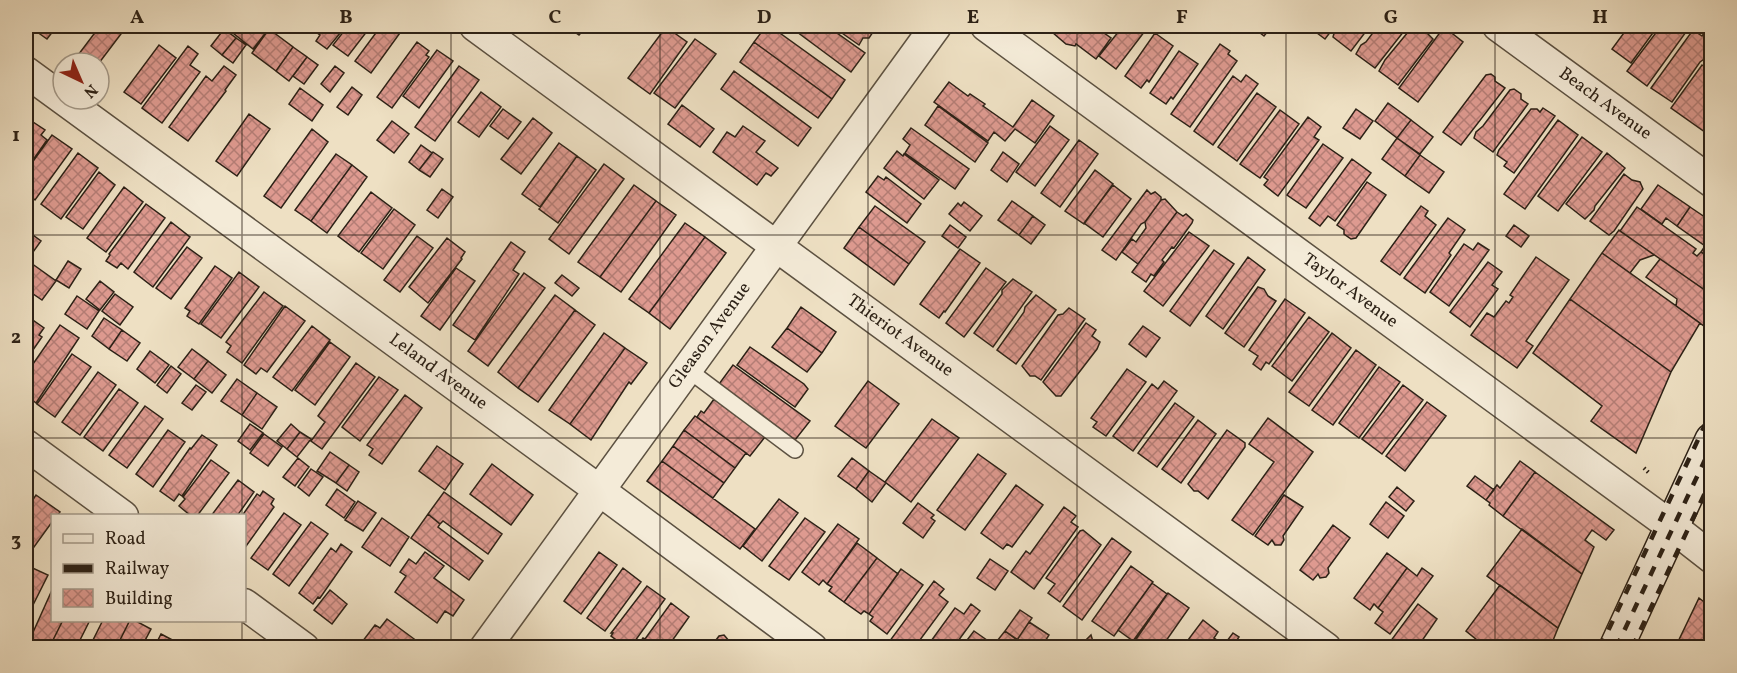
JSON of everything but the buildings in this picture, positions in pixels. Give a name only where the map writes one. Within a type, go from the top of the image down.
[{"type":"main road","points":[[1616,648],[1712,440]]},
{"type":"street","name":"Thieriot Avenue","points":[[475,26],[1326,648]]},
{"type":"street","name":"Gleason Avenue","points":[[485,648],[936,26]]},
{"type":"street","name":"Taylor Avenue","points":[[986,26],[1712,558]]},
{"type":"street","name":"Beach Avenue","points":[[1498,26],[1712,182]]},
{"type":"street","name":"Leland Avenue","points":[[26,72],[51,90]]},
{"type":"street","name":"Leland Avenue","points":[[79,111],[599,490],[798,643]]},
{"type":"street","points":[[26,445],[120,514]]},
{"type":"street","points":[[246,605],[304,648]]},
{"type":"lane","points":[[687,369],[795,450]]},
{"type":"path","points":[[1644,468],[1650,473]]},
{"type":"railway","points":[[1600,648],[1712,410]]},
{"type":"railway","points":[[1616,648],[1712,445]]},
{"type":"railway","points":[[1632,648],[1712,478]]}]
